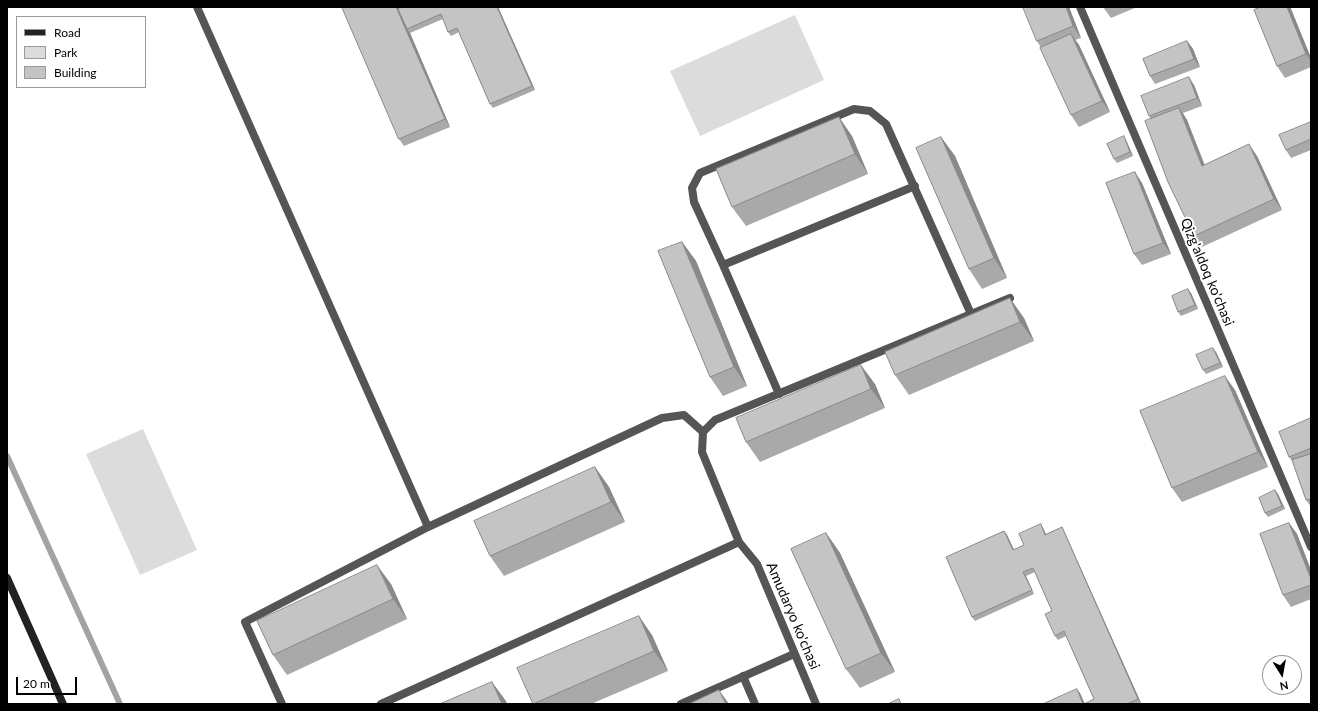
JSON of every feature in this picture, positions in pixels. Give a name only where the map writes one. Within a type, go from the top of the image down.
[{"type":"main road","points":[[7,578],[63,704]]},
{"type":"street","points":[[197,7],[428,527]]},
{"type":"street","name":"Qizg'aldoq ko'chasi","points":[[1080,7],[1311,547]]},
{"type":"street","points":[[779,394],[694,202],[692,188],[700,173],[854,109],[870,111],[886,124],[971,314]]},
{"type":"street","points":[[723,265],[914,186]]},
{"type":"street","points":[[282,704],[245,622],[428,527],[662,418],[684,415],[703,432],[715,420],[1010,298]]},
{"type":"street","name":"Amudaryo ko'chasi","points":[[703,432],[702,452],[739,542],[757,564],[816,704]]},
{"type":"street","points":[[381,704],[739,542]]},
{"type":"street","points":[[681,704],[794,654]]},
{"type":"street","points":[[743,676],[755,704]]},
{"type":"green space","points":[[795,15],[824,80],[700,136],[670,71]]},
{"type":"green space","points":[[143,429],[197,550],[140,575],[86,454]]},
{"type":"building","points":[[342,7],[396,7],[445,119],[399,139]]},
{"type":"building","points":[[402,7],[497,7],[532,86],[490,104],[457,28],[448,32],[441,14],[407,29],[398,9]]},
{"type":"building","points":[[1023,7],[1066,7],[1073,26],[1037,41]]},
{"type":"building","points":[[1261,7],[1287,7],[1306,54],[1277,66],[1254,10]]},
{"type":"building","points":[[1071,34],[1102,101],[1071,115],[1040,48]]},
{"type":"building","points":[[1187,41],[1194,59],[1150,76],[1143,59]]},
{"type":"building","points":[[1189,77],[1197,98],[1149,116],[1141,96]]},
{"type":"building","points":[[1179,108],[1202,166],[1249,144],[1274,199],[1194,236],[1168,182],[1145,121]]},
{"type":"building","points":[[839,117],[855,154],[732,207],[716,169]]},
{"type":"building","points":[[1311,122],[1311,139],[1286,150],[1279,135]]},
{"type":"building","points":[[1124,136],[1130,152],[1114,159],[1107,144]]},
{"type":"building","points":[[941,137],[994,258],[969,269],[916,148]]},
{"type":"building","points":[[1135,172],[1163,243],[1134,254],[1106,183]]},
{"type":"building","points":[[682,242],[734,367],[710,377],[658,251]]},
{"type":"building","points":[[1188,289],[1195,305],[1178,312],[1172,296]]},
{"type":"building","points":[[1010,298],[1020,322],[895,375],[885,352]]},
{"type":"building","points":[[1213,348],[1220,363],[1203,370],[1196,355]]},
{"type":"building","points":[[861,365],[871,389],[746,442],[736,418]]},
{"type":"building","points":[[1225,376],[1258,452],[1172,488],[1140,411]]},
{"type":"building","points":[[1311,418],[1311,448],[1289,457],[1279,432]]},
{"type":"building","points":[[1311,454],[1311,499],[1306,500],[1292,460]]},
{"type":"building","points":[[595,467],[611,502],[490,556],[474,521]]},
{"type":"building","points":[[1275,490],[1282,506],[1265,513],[1259,498]]},
{"type":"building","points":[[1289,523],[1311,579],[1311,585],[1283,595],[1260,534]]},
{"type":"building","points":[[1041,524],[1045,535],[1062,527],[1138,699],[1127,704],[1084,704],[1094,699],[1064,631],[1055,636],[1045,614],[1052,611],[1033,568],[1023,572],[1032,590],[972,617],[946,557],[1004,531],[1013,550],[1024,545],[1019,534]]},
{"type":"building","points":[[826,533],[881,653],[846,669],[791,549]]},
{"type":"building","points":[[377,565],[393,599],[273,655],[257,621]]},
{"type":"building","points":[[639,616],[654,651],[533,704],[517,668]]},
{"type":"building","points":[[492,682],[502,704],[440,704]]},
{"type":"building","points":[[1077,689],[1083,704],[1043,704]]},
{"type":"building","points":[[719,690],[726,704],[689,704]]},
{"type":"building","points":[[899,699],[901,704],[888,704]]},
{"type":"waterway","points":[[7,456],[120,704]]}]
